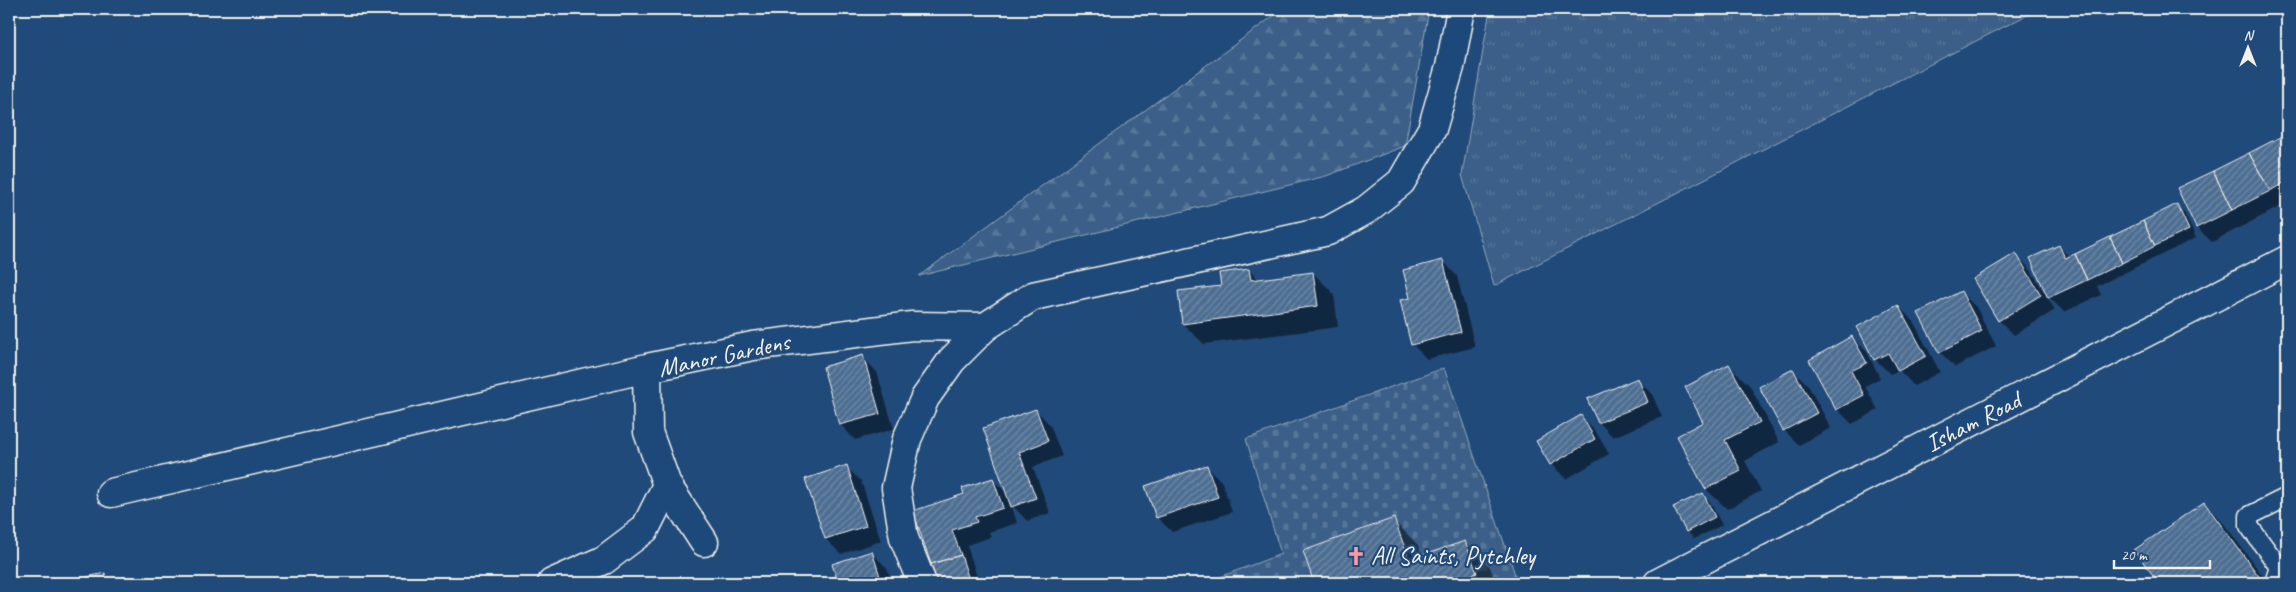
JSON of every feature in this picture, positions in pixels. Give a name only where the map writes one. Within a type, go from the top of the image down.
[{"type":"street","points":[[922,583],[904,538],[896,488],[907,439],[926,398],[952,360],[986,327],[1033,296],[1328,231],[1366,210],[1401,182],[1432,129],[1450,67],[1461,9]]},
{"type":"street","name":"Isham Road","points":[[1658,583],[2287,260]]},
{"type":"street","name":"Manor Gardens","points":[[704,542],[667,485],[648,432],[647,368],[753,346],[912,326],[986,327]]},
{"type":"street","points":[[111,493],[647,368]]},
{"type":"street","points":[[552,583],[604,560],[645,529],[667,485]]},
{"type":"lane","points":[[2274,583],[2278,568],[2248,526],[2248,516],[2287,497]]},
{"type":"green space","points":[[1283,9],[1429,9],[1405,146],[1326,176],[919,276]]},
{"type":"green space","points":[[1490,9],[2039,9],[1494,286],[1462,175]]},
{"type":"green space","points":[[1444,368],[1518,583],[1204,583],[1281,554],[1246,439]]},
{"type":"building","points":[[2287,133],[2287,152],[2280,137]]},
{"type":"building","points":[[2280,137],[2287,152],[2287,181],[2270,191],[2249,153]]},
{"type":"building","points":[[2249,153],[2270,191],[2232,210],[2213,171]]},
{"type":"building","points":[[2213,171],[2232,210],[2196,228],[2177,188]]},
{"type":"building","points":[[2177,204],[2189,230],[2155,246],[2143,221]]},
{"type":"building","points":[[2143,221],[2155,246],[2122,263],[2110,237]]},
{"type":"building","points":[[2110,237],[2122,263],[2087,280],[2075,254]]},
{"type":"building","points":[[2059,245],[2065,258],[2075,254],[2087,280],[2048,298],[2030,258]]},
{"type":"building","points":[[2016,253],[2041,295],[1998,321],[1973,279]]},
{"type":"building","points":[[1443,260],[1461,332],[1411,345],[1400,300],[1410,298],[1403,270]]},
{"type":"building","points":[[1249,269],[1251,280],[1313,272],[1318,306],[1182,324],[1178,291],[1221,286],[1219,273]]},
{"type":"building","points":[[1961,291],[1982,331],[1939,353],[1918,313]]},
{"type":"building","points":[[1898,305],[1926,356],[1898,371],[1888,353],[1874,360],[1857,327]]},
{"type":"building","points":[[1852,336],[1867,363],[1851,371],[1864,395],[1836,410],[1809,360]]},
{"type":"building","points":[[863,355],[880,414],[839,425],[823,367]]},
{"type":"building","points":[[1729,364],[1760,422],[1725,440],[1741,471],[1705,489],[1677,436],[1703,422],[1685,387]]},
{"type":"building","points":[[1793,369],[1817,413],[1783,431],[1759,387]]},
{"type":"building","points":[[1638,378],[1648,402],[1598,423],[1587,399]]},
{"type":"building","points":[[1036,409],[1048,441],[1019,452],[1036,498],[1011,507],[983,428]]},
{"type":"building","points":[[1581,415],[1595,439],[1550,465],[1536,441]]},
{"type":"building","points":[[847,465],[866,526],[825,539],[805,479]]},
{"type":"building","points":[[1207,465],[1218,497],[1156,518],[1145,486]]},
{"type":"building","points":[[993,478],[1003,508],[975,517],[977,522],[952,530],[961,555],[931,564],[913,511],[964,494],[962,488]]},
{"type":"building","points":[[1703,493],[1715,517],[1686,532],[1673,507]]},
{"type":"building","points":[[2204,502],[2261,579],[2255,583],[2159,583],[2134,550]]},
{"type":"building","name":"All Saints, Pytchley","points":[[1394,518],[1409,560],[1465,541],[1477,573],[1449,583],[1314,583],[1303,551]]},
{"type":"building","points":[[872,551],[882,583],[838,583],[832,564]]},
{"type":"building","points":[[961,555],[970,583],[937,583],[931,564]]},
{"type":"building","points":[[105,573],[107,583],[69,583],[69,581]]},
{"type":"place","name":"All Saints, Pytchley","points":[[1356,556]]}]
